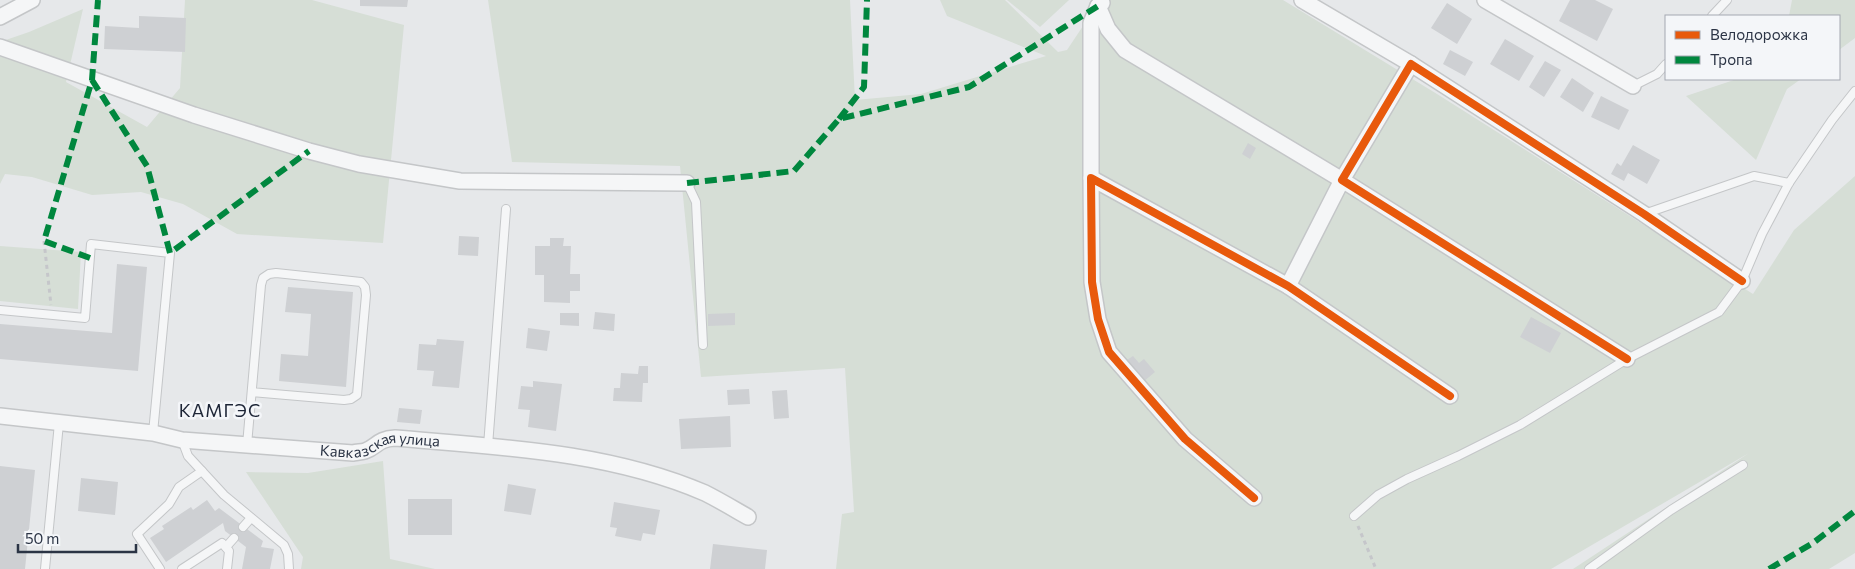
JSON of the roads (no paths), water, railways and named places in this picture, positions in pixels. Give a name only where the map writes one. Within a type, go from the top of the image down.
[{"type":"street","points":[[0,16],[32,0]]},
{"type":"street","points":[[1302,0],[1412,64],[1644,214],[1742,281]]},
{"type":"street","points":[[1485,0],[1633,86]]},
{"type":"street","points":[[1102,3],[1091,23],[1092,282],[1098,319],[1109,352],[1185,439],[1254,498]]},
{"type":"street","points":[[1102,3],[1108,29],[1125,50],[1342,180],[1627,359]]},
{"type":"street","points":[[0,47],[194,115],[309,151],[359,164],[460,181],[688,183]]},
{"type":"street","points":[[1288,286],[1342,180],[1412,64]]},
{"type":"street","points":[[1091,178],[1288,286],[1450,396]]},
{"type":"street","name":"Кавказская улица","points":[[0,416],[153,433],[182,440],[353,453],[366,451],[386,438],[488,446],[604,462],[653,475],[705,493],[748,517]]},
{"type":"lane","points":[[1713,15],[1727,0]]},
{"type":"lane","points":[[1633,86],[1657,74],[1665,65]]},
{"type":"lane","points":[[1354,516],[1378,495],[1407,479],[1520,425],[1627,359],[1718,312],[1742,281],[1762,234],[1789,183],[1832,120],[1855,91]]},
{"type":"lane","points":[[1644,214],[1754,176],[1789,183]]},
{"type":"lane","points":[[688,183],[696,202],[703,345]]},
{"type":"lane","points":[[488,446],[506,209]]},
{"type":"lane","points":[[0,310],[85,318],[91,244],[170,253],[153,433]]},
{"type":"lane","points":[[248,445],[252,392],[261,285],[263,278],[276,273],[361,282],[365,287],[366,294],[357,395],[351,399],[344,400],[252,392]]},
{"type":"lane","points":[[45,569],[59,423]]},
{"type":"lane","points":[[182,440],[188,456],[224,495],[284,545],[288,554],[289,569]]},
{"type":"lane","points":[[1589,569],[1671,510],[1743,465]]},
{"type":"lane","points":[[160,569],[137,534],[170,504],[179,488],[202,471]]},
{"type":"lane","points":[[244,526],[251,518]]},
{"type":"lane","points":[[226,546],[234,538]]},
{"type":"lane","points":[[182,569],[220,544],[224,544],[229,551],[227,569]]},
{"type":"district","name":"КАМГЭС","points":[[220,411]]}]
